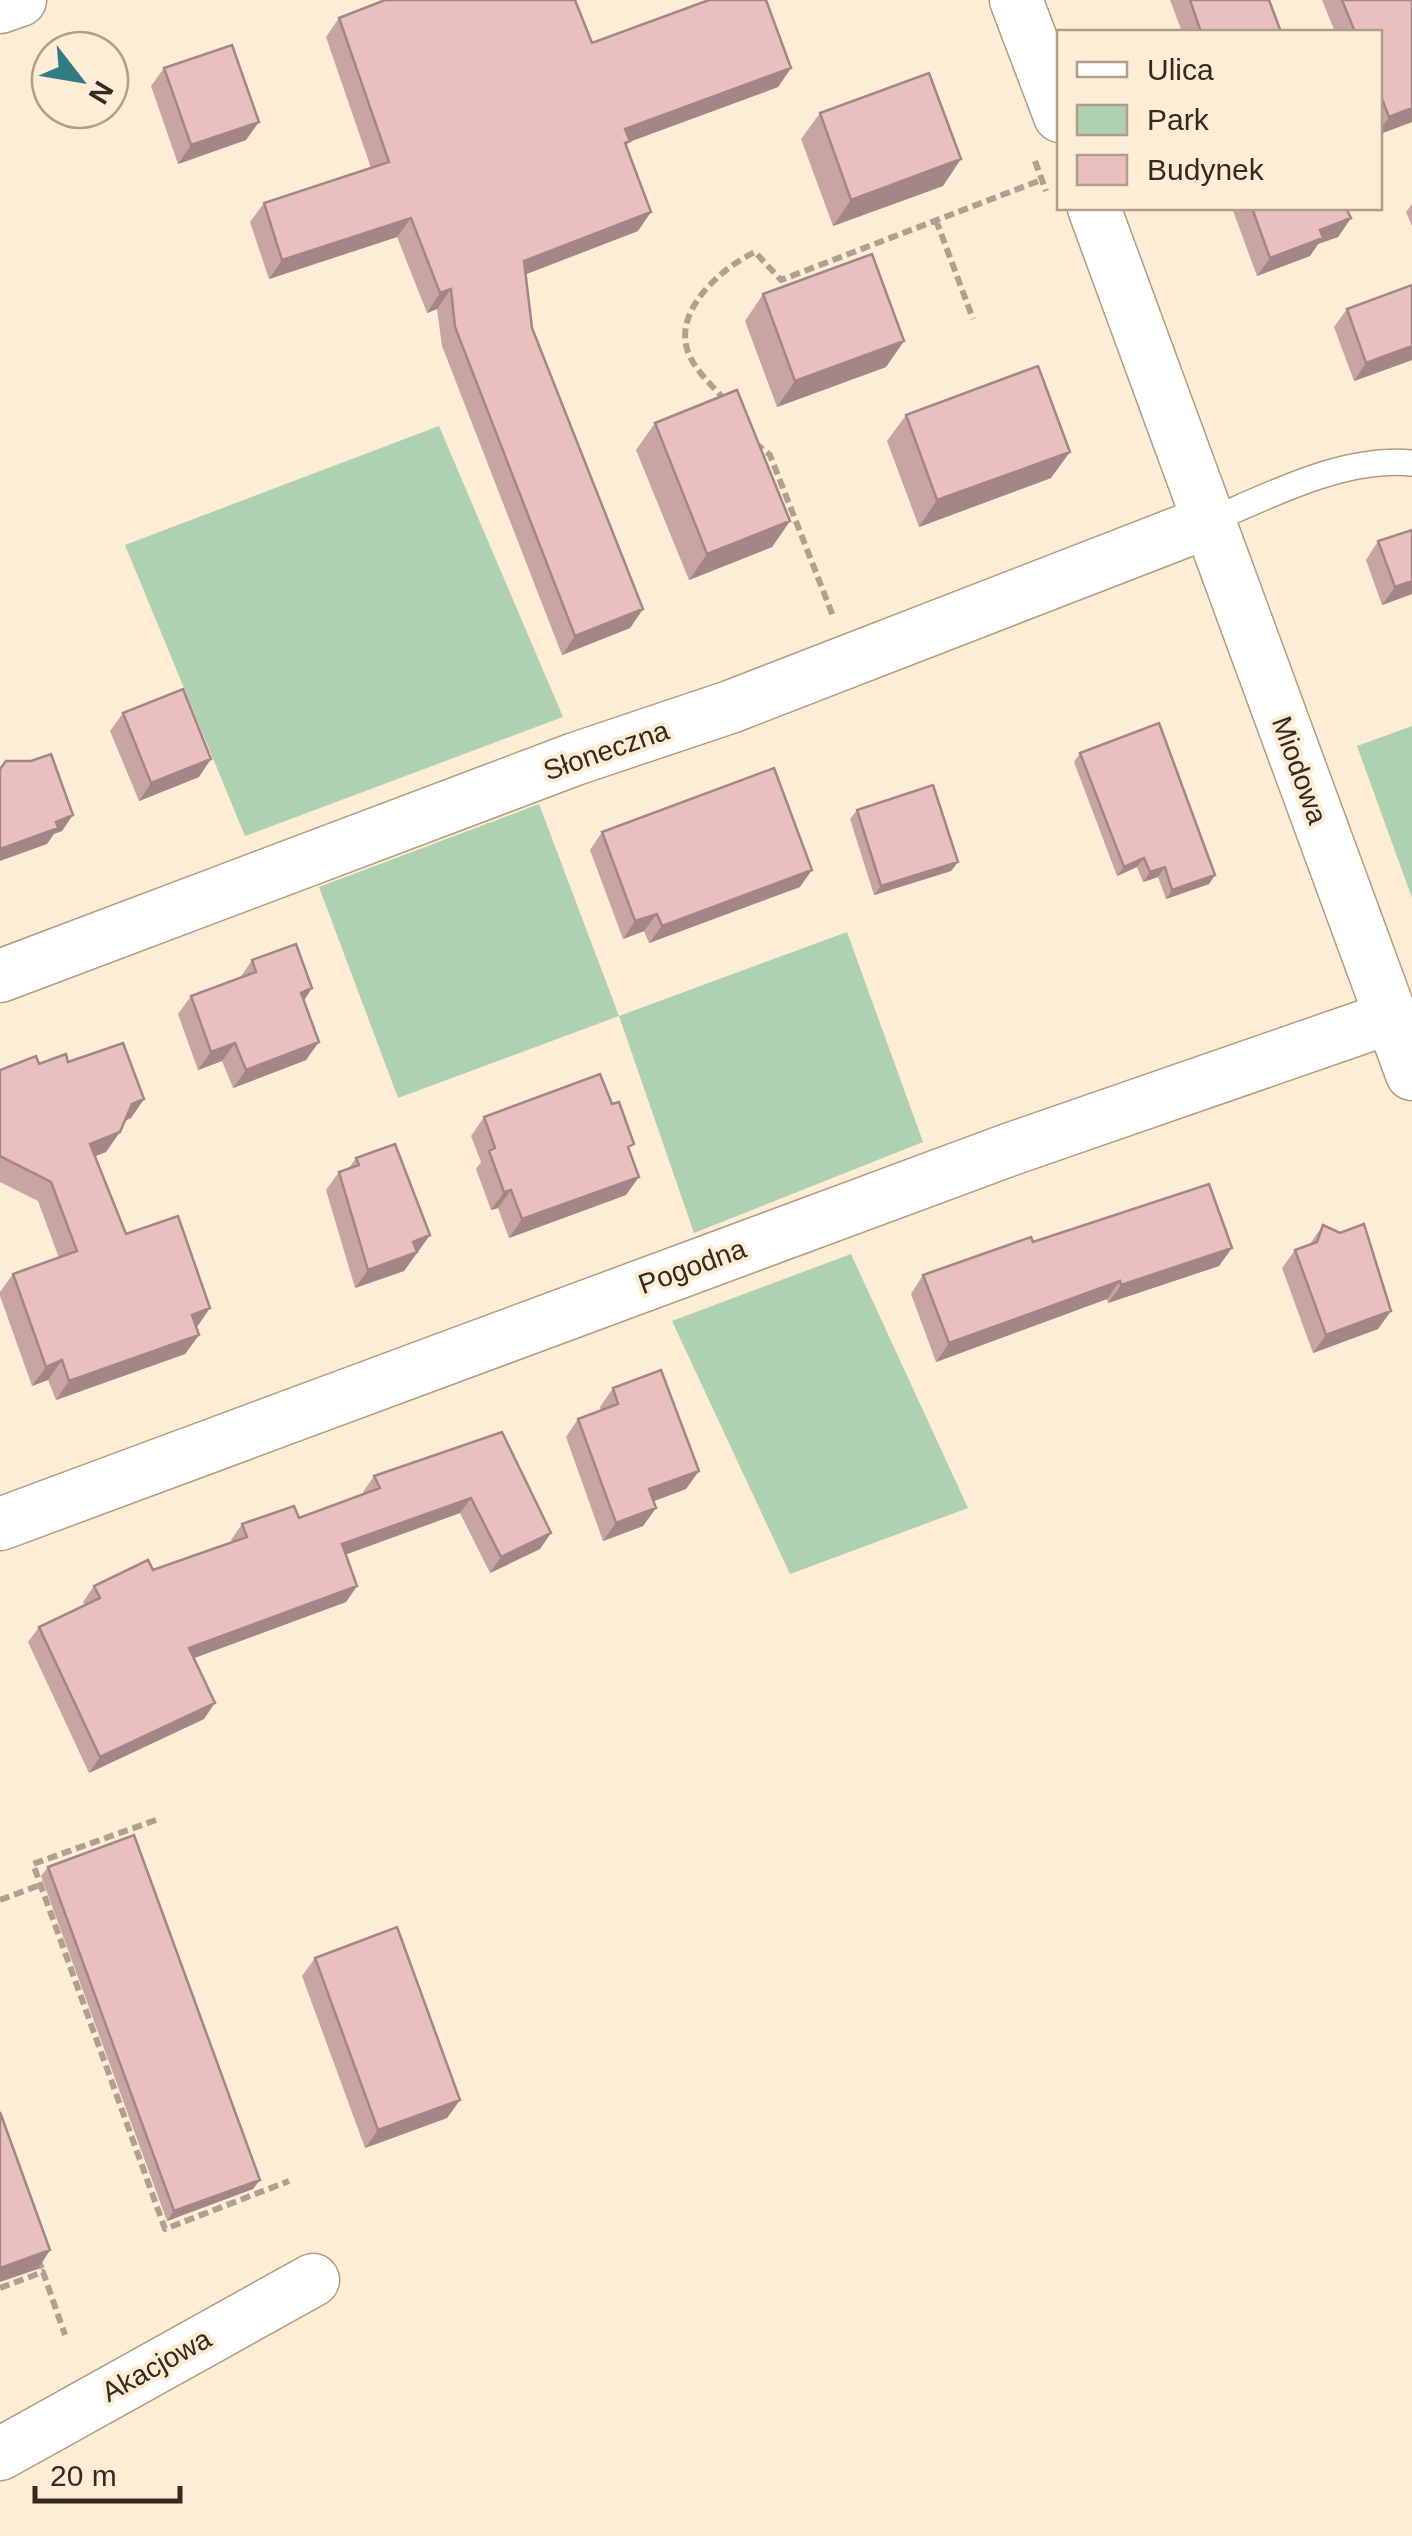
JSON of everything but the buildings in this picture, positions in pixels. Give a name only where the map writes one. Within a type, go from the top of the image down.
[{"type":"street","points":[[0,6],[20,0]]},
{"type":"street","points":[[1016,0],[1057,108]]},
{"type":"street","name":"Miodowa","points":[[1074,210],[1210,521],[1400,1014],[1412,1074]]},
{"type":"street","name":"Słoneczna","points":[[0,976],[576,759],[730,707],[1210,521]]},
{"type":"street","name":"Pogodna","points":[[0,1524],[1011,1148],[1400,1014]]},
{"type":"street","name":"Akacjowa","points":[[0,2454],[313,2280]]},
{"type":"lane","points":[[1210,521],[1308,480],[1385,461],[1412,463]]},
{"type":"path","points":[[732,409],[686,349],[685,328],[698,301],[732,263],[755,252],[781,280],[1042,180],[1057,192]]},
{"type":"path","points":[[936,220],[973,319]]},
{"type":"path","points":[[748,434],[770,454],[838,629]]},
{"type":"path","points":[[156,1820],[33,1864],[165,2229],[289,2182]]},
{"type":"path","points":[[0,1900],[40,1885]]},
{"type":"path","points":[[37,2256],[65,2335]]},
{"type":"path","points":[[0,2288],[43,2272]]},
{"type":"green space","points":[[439,426],[563,717],[245,836],[125,545]]},
{"type":"green space","points":[[1412,726],[1412,898],[1357,746]]},
{"type":"green space","points":[[539,804],[619,1016],[398,1098],[319,887]]},
{"type":"green space","points":[[847,932],[923,1142],[694,1233],[619,1016]]},
{"type":"green space","points":[[851,1254],[968,1508],[790,1574],[672,1321]]}]
